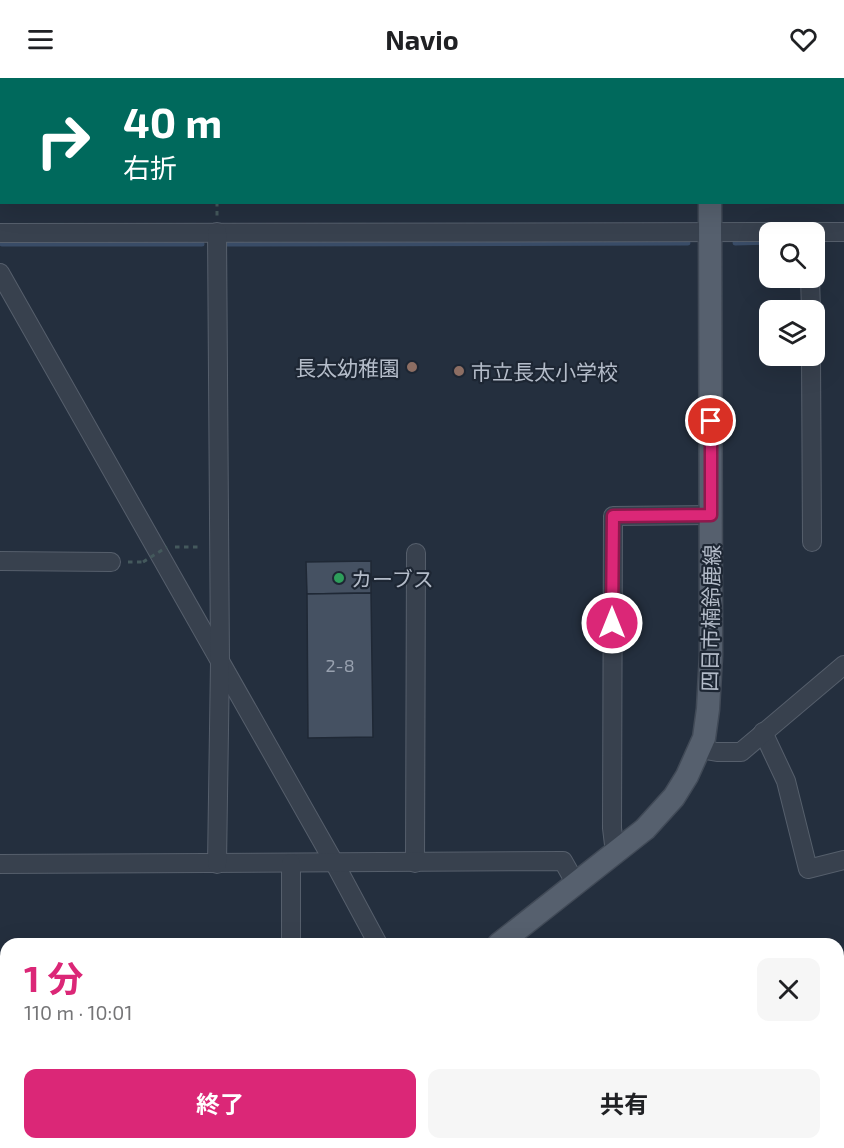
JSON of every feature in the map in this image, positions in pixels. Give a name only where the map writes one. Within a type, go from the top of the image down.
[{"type":"main road","name":"四日市楠鈴鹿線","points":[[507,938],[615,853],[661,813],[687,776],[700,748],[706,724],[709,692],[710,204]]},
{"type":"street","points":[[217,864],[220,662],[218,232]]},
{"type":"street","points":[[0,233],[759,232]]},
{"type":"street","points":[[825,232],[844,232]]},
{"type":"street","points":[[0,273],[375,938]]},
{"type":"street","points":[[811,366],[812,542]]},
{"type":"street","points":[[615,853],[612,828],[613,516],[711,515]]},
{"type":"street","points":[[415,863],[416,553]]},
{"type":"street","points":[[0,561],[111,562]]},
{"type":"street","points":[[700,748],[717,752],[741,752],[844,665]]},
{"type":"street","points":[[763,732],[786,782],[808,869],[844,860]]},
{"type":"street","points":[[0,864],[563,861],[576,884]]},
{"type":"street","points":[[291,863],[291,938]]},
{"type":"path","points":[[143,562],[167,547],[202,547]]},
{"type":"building","name":"カーブス","points":[[371,561],[371,593],[307,594],[306,562]]},
{"type":"building","points":[[371,593],[373,737],[308,738],[307,594]]},
{"type":"waterway","points":[[735,243],[759,242]]},
{"type":"waterway","points":[[225,244],[688,243]]},
{"type":"waterway","points":[[2,244],[202,244]]},
{"type":"place","name":"長太幼稚園","points":[[412,367]]},
{"type":"place","name":"市立長太小学校","points":[[459,371]]},
{"type":"place","name":"カーブス","points":[[339,578]]},
{"type":"route","points":[[612,623],[613,516],[711,515],[711,421]]}]
